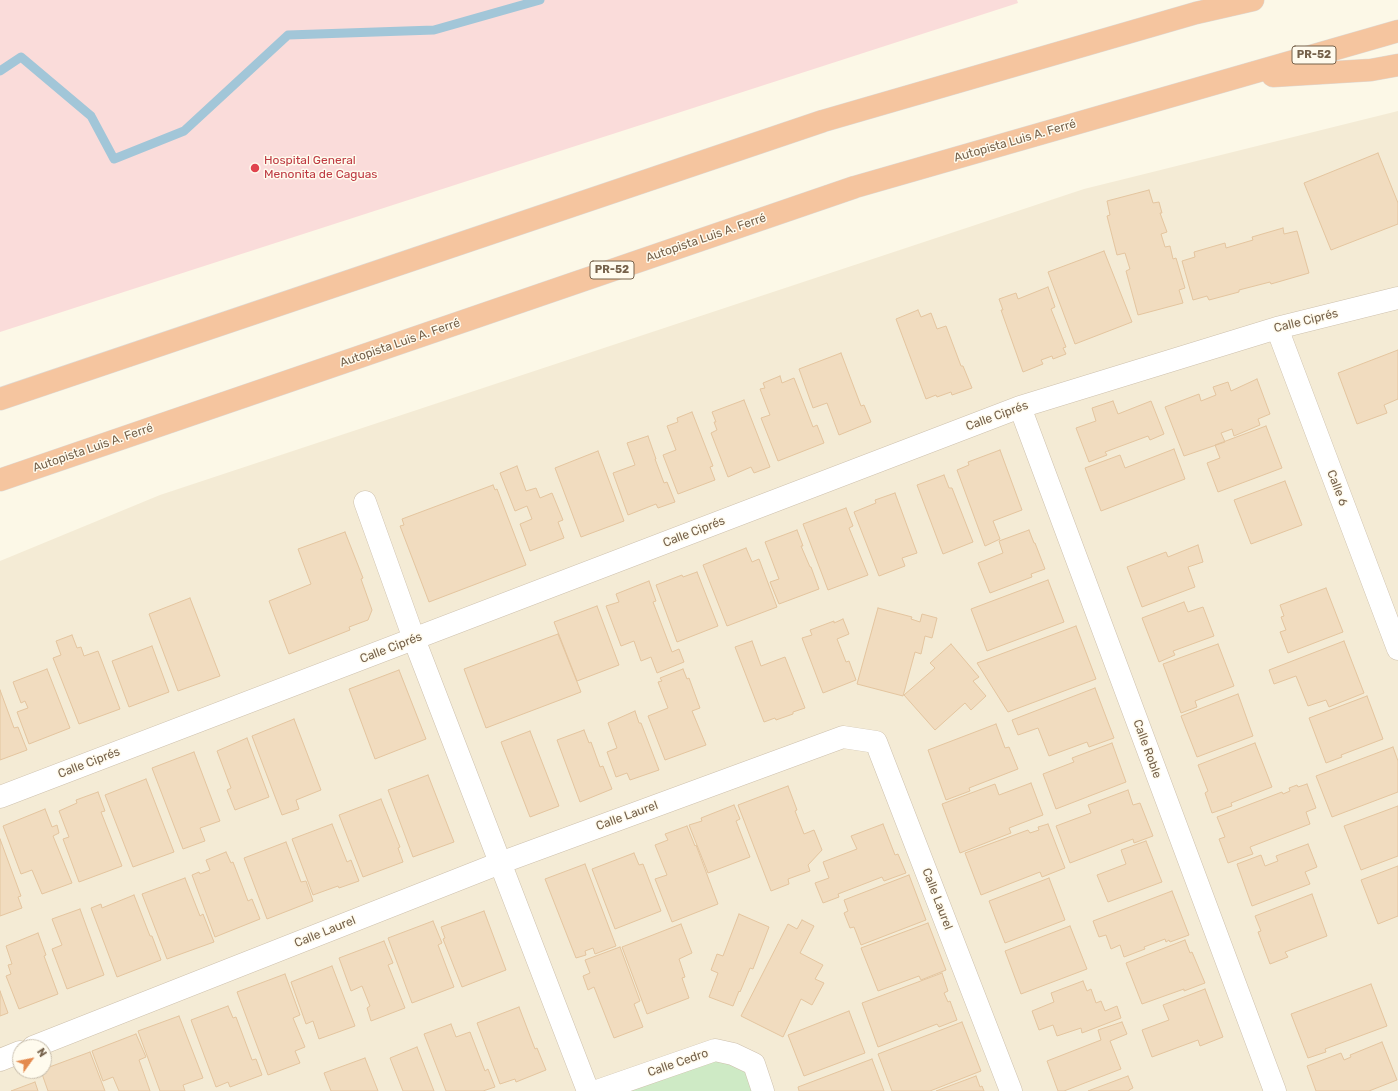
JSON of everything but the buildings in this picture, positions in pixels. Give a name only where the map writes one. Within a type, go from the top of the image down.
[{"type":"highway","points":[[1196,13],[1226,0]]},
{"type":"highway","points":[[0,399],[823,120],[1196,13],[1253,0]]},
{"type":"highway","name":"Autopista Luis A. Ferré","points":[[0,480],[855,187],[1398,31]]},
{"type":"highway","points":[[1230,79],[1371,70],[1398,66]]},
{"type":"street","name":"Calle Ciprés","points":[[0,797],[1020,407],[1277,328],[1398,298]]},
{"type":"street","name":"Calle 6","points":[[1277,328],[1398,649]]},
{"type":"street","name":"Calle Roble","points":[[1020,407],[1275,1091]]},
{"type":"street","points":[[365,502],[414,639],[588,1091]]},
{"type":"street","name":"Calle Laurel","points":[[52,1040],[500,863],[843,737],[876,742],[1011,1091]]},
{"type":"street","name":"Calle Cedro","points":[[597,1091],[715,1050],[734,1054],[754,1064],[763,1091]]},
{"type":"street","points":[[0,1060],[12,1055]]},
{"type":"shaded area","name":"Hospital General Menonita de Caguas","points":[[0,0],[1017,0],[1018,3],[0,332]]},
{"type":"shaded area","points":[[1398,111],[1398,1091],[0,1091],[0,561],[160,495],[1084,189]]},
{"type":"green space","points":[[709,1058],[736,1062],[746,1073],[753,1091],[625,1091]]},
{"type":"waterway","points":[[0,71],[21,57],[91,116],[114,159],[184,131],[288,35],[434,30],[540,0]]},
{"type":"place","name":"Hospital General Menonita de Caguas","points":[[255,168]]}]
